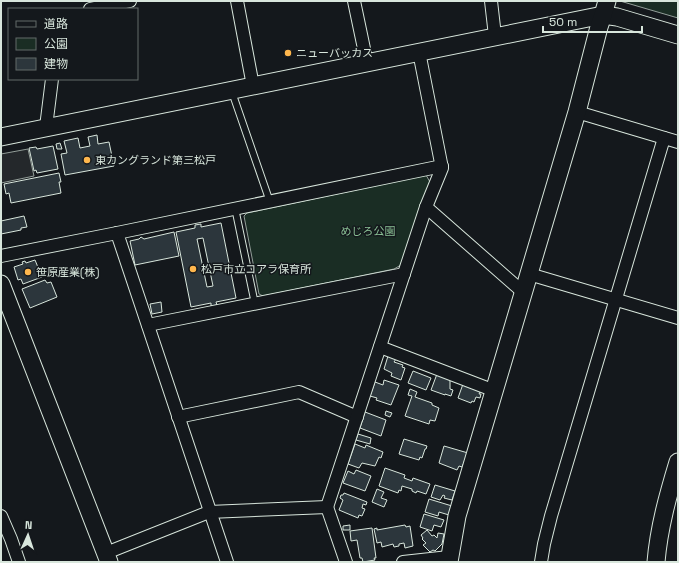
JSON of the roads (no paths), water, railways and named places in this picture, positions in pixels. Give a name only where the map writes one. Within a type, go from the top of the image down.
[{"type":"street","points":[[95,8],[130,1]]},
{"type":"street","points":[[236,1],[253,86]]},
{"type":"street","points":[[354,1],[367,63]]},
{"type":"street","points":[[491,1],[495,36]]},
{"type":"street","points":[[1,137],[495,36],[605,8]]},
{"type":"street","points":[[605,8],[618,18],[678,35]]},
{"type":"street","points":[[403,562],[449,559],[457,516],[578,112],[605,8]]},
{"type":"street","points":[[346,562],[327,507],[426,208],[442,166],[419,52]]},
{"type":"street","points":[[46,128],[52,80]]},
{"type":"street","points":[[578,112],[678,142]]},
{"type":"street","points":[[541,562],[551,516],[664,138]]},
{"type":"street","points":[[1,256],[442,166]]},
{"type":"street","points":[[426,208],[524,293]]},
{"type":"street","points":[[117,233],[226,562]]},
{"type":"street","points":[[148,325],[404,274]]},
{"type":"street","points":[[529,274],[678,318]]},
{"type":"street","points":[[1,284],[108,557],[209,512],[327,507]]},
{"type":"street","points":[[380,347],[495,391]]},
{"type":"street","points":[[178,417],[299,392],[357,417]]},
{"type":"street","points":[[656,562],[659,534],[678,462]]},
{"type":"street","points":[[1,516],[19,562]]},
{"type":"lane","points":[[231,90],[270,202]]},
{"type":"lane","points":[[235,208],[255,304]]},
{"type":"place","name":"ニューバッカス","points":[[288,53]]},
{"type":"place","name":"東カングランド第三松戸","points":[[87,160]]},
{"type":"place","name":"松戸市立コアラ保育所","points":[[193,269]]},
{"type":"place","name":"笹原産業(株)","points":[[28,272]]},
{"type":"park label","name":"めじろ公園","points":[[368,231]]}]
